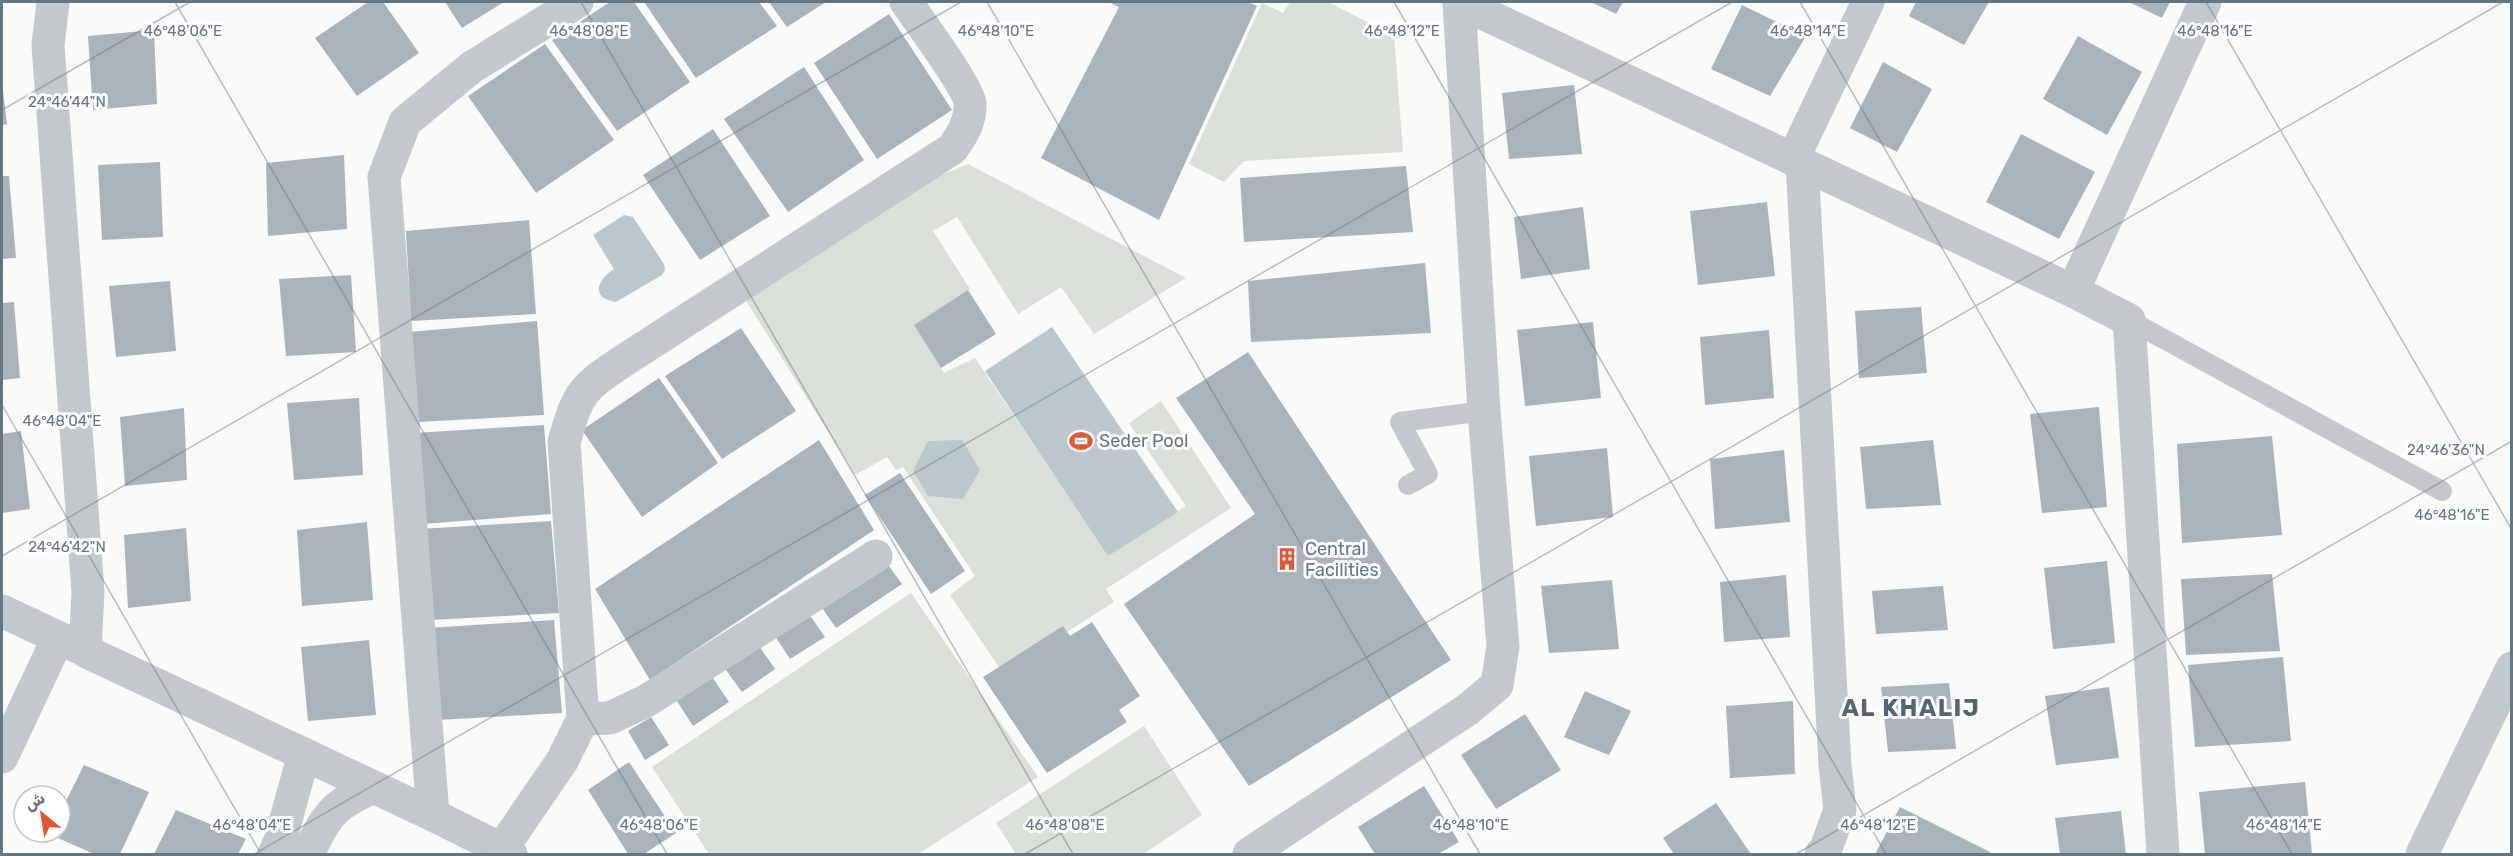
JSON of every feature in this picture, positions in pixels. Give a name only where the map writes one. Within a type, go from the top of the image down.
[{"type":"street","points":[[2,757],[72,644],[88,592],[48,45],[53,2]]},
{"type":"street","points":[[433,815],[384,177],[405,122],[472,67],[577,2]]},
{"type":"street","points":[[2,611],[433,815],[506,852],[562,761],[583,719],[564,442],[573,407],[589,384],[623,360],[952,150],[967,127],[970,102],[945,58],[906,2]]},
{"type":"street","points":[[1249,855],[1467,710],[1497,685],[1503,646],[1484,411],[1459,2],[2073,291],[2129,320],[2163,855]]},
{"type":"street","points":[[1821,855],[1825,851],[1840,810],[1834,753],[1797,161],[1868,2]]},
{"type":"street","points":[[2073,291],[2205,2]]},
{"type":"street","points":[[583,719],[610,718],[646,701],[876,556]]},
{"type":"street","points":[[2422,855],[2511,668]]},
{"type":"street","points":[[292,851],[304,754]]},
{"type":"street","points":[[292,851],[345,800],[374,787]]},
{"type":"lane","points":[[2129,320],[2442,491]]},
{"type":"lane","points":[[1408,485],[1428,474],[1401,422],[1484,411]]},
{"type":"shaded area","points":[[1290,2],[1328,2],[1394,36],[1403,152],[1244,161],[1224,182],[1189,164],[1262,3],[1283,13]]},
{"type":"shaded area","points":[[968,164],[1186,278],[1094,334],[1061,287],[1018,314],[957,217],[933,231],[970,289],[914,325],[944,373],[975,358],[1108,555],[1186,506],[1129,423],[1161,401],[1231,508],[1106,589],[1114,602],[1003,673],[950,595],[975,576],[903,467],[896,470],[887,457],[855,475],[743,296],[890,196]]},
{"type":"shaded area","points":[[624,215],[633,217],[664,264],[665,270],[662,275],[616,302],[602,297],[599,293],[603,278],[614,269],[593,235]]},
{"type":"shaded area","name":"Seder Pool","points":[[1052,327],[1178,512],[1108,556],[985,371]]},
{"type":"shaded area","points":[[962,440],[980,470],[963,499],[928,496],[913,471],[928,441]]},
{"type":"shaded area","points":[[911,593],[1038,777],[918,854],[709,854],[652,767]]},
{"type":"shaded area","points":[[1144,726],[1202,815],[1143,854],[1016,854],[996,823]]},
{"type":"building","points":[[368,2],[383,2],[419,53],[357,96],[315,38]]},
{"type":"building","points":[[445,2],[504,2],[462,28]]},
{"type":"building","points":[[610,2],[634,2],[690,82],[617,131],[552,40]]},
{"type":"building","points":[[644,2],[759,2],[777,26],[696,78]]},
{"type":"building","points":[[769,2],[826,2],[787,27]]},
{"type":"building","points":[[1109,2],[1248,2],[1257,6],[1159,220],[1041,158],[1119,7]]},
{"type":"building","points":[[1591,2],[1623,2],[1616,14]]},
{"type":"building","points":[[1916,2],[1989,2],[1964,45],[1909,16]]},
{"type":"building","points":[[2129,2],[2170,2],[2162,18]]},
{"type":"building","points":[[1742,5],[1806,36],[1770,96],[1711,69]]},
{"type":"building","points":[[889,14],[952,110],[877,159],[814,63]]},
{"type":"building","points":[[154,30],[157,104],[93,110],[88,36]]},
{"type":"building","points":[[2078,36],[2142,72],[2107,135],[2043,99]]},
{"type":"building","points":[[545,44],[614,140],[536,193],[468,96]]},
{"type":"building","points":[[1883,62],[1932,89],[1897,152],[1850,128]]},
{"type":"building","points":[[804,67],[864,160],[788,212],[724,119]]},
{"type":"building","points":[[2,82],[7,124],[2,125]]},
{"type":"building","points":[[1574,85],[1582,154],[1509,159],[1502,93]]},
{"type":"building","points":[[713,129],[770,216],[700,260],[643,175]]},
{"type":"building","points":[[2021,134],[2095,172],[2059,239],[1986,202]]},
{"type":"building","points":[[344,155],[347,229],[268,236],[266,163]]},
{"type":"building","points":[[160,162],[163,237],[102,240],[98,165]]},
{"type":"building","points":[[1406,166],[1413,232],[1244,242],[1240,178]]},
{"type":"building","points":[[2,176],[9,176],[16,258],[2,259]]},
{"type":"building","points":[[1767,202],[1775,276],[1698,285],[1690,211]]},
{"type":"building","points":[[1583,207],[1590,269],[1521,279],[1514,217]]},
{"type":"building","points":[[529,220],[536,314],[411,321],[406,231]]},
{"type":"building","points":[[1425,263],[1431,333],[1251,342],[1248,281]]},
{"type":"building","points":[[351,275],[356,352],[286,356],[279,279]]},
{"type":"building","points":[[170,281],[176,351],[116,357],[109,286]]},
{"type":"building","points":[[968,290],[996,334],[941,368],[914,325]]},
{"type":"building","points":[[14,302],[20,378],[2,380],[2,303]]},
{"type":"building","points":[[1921,307],[1927,373],[1859,378],[1855,311]]},
{"type":"building","points":[[537,321],[544,415],[418,422],[409,332]]},
{"type":"building","points":[[1593,322],[1601,398],[1525,406],[1517,330]]},
{"type":"building","points":[[741,328],[796,411],[722,459],[665,376]]},
{"type":"building","points":[[1769,330],[1774,398],[1705,405],[1700,337]]},
{"type":"building","name":"Central Facilities","points":[[1248,352],[1451,660],[1249,786],[1124,604],[1255,514],[1176,398]]},
{"type":"building","points":[[659,378],[718,463],[642,517],[582,430]]},
{"type":"building","points":[[359,398],[363,475],[294,480],[287,403]]},
{"type":"building","points":[[2099,407],[2107,507],[2042,513],[2030,414]]},
{"type":"building","points":[[184,408],[187,480],[125,486],[120,417]]},
{"type":"building","points":[[544,425],[551,514],[423,524],[415,433]]},
{"type":"building","points":[[21,431],[30,509],[2,513],[2,434]]},
{"type":"building","points":[[2272,436],[2282,535],[2182,543],[2177,444]]},
{"type":"building","points":[[819,440],[874,530],[650,680],[595,589]]},
{"type":"building","points":[[1933,440],[1941,505],[1866,509],[1860,447]]},
{"type":"building","points":[[1607,448],[1613,517],[1536,526],[1529,456]]},
{"type":"building","points":[[1784,450],[1790,522],[1715,529],[1710,459]]},
{"type":"building","points":[[900,473],[965,571],[931,594],[865,495]]},
{"type":"building","points":[[551,521],[559,613],[430,620],[420,529]]},
{"type":"building","points":[[367,522],[373,600],[302,606],[297,530]]},
{"type":"building","points":[[186,528],[191,601],[128,608],[124,535]]},
{"type":"building","points":[[884,559],[902,584],[836,628],[818,602]]},
{"type":"building","points":[[2107,561],[2115,643],[2053,649],[2044,568]]},
{"type":"building","points":[[2272,574],[2280,651],[2186,655],[2181,579]]},
{"type":"building","points":[[1786,575],[1790,637],[1724,642],[1720,582]]},
{"type":"building","points":[[1612,580],[1619,649],[1549,653],[1541,586]]},
{"type":"building","points":[[1943,586],[1948,630],[1876,634],[1872,591]]},
{"type":"building","points":[[807,611],[825,637],[790,659],[773,633]]},
{"type":"building","points":[[554,620],[562,713],[437,720],[427,628]]},
{"type":"building","points":[[1092,622],[1140,696],[1119,710],[1127,722],[1047,773],[983,677],[1063,626],[1070,636]]},
{"type":"building","points":[[369,640],[376,715],[308,721],[301,647]]},
{"type":"building","points":[[757,643],[775,669],[742,692],[723,666]]},
{"type":"building","points":[[2283,657],[2291,741],[2195,747],[2188,665]]},
{"type":"building","points":[[710,674],[729,702],[693,726],[675,698]]},
{"type":"building","points":[[1949,683],[1956,749],[1888,752],[1881,687]]},
{"type":"building","points":[[2109,687],[2119,758],[2056,765],[2045,696]]},
{"type":"building","points":[[1585,691],[1631,711],[1609,755],[1564,737]]},
{"type":"building","points":[[1793,701],[1795,774],[1730,778],[1726,706]]},
{"type":"building","points":[[1525,714],[1561,770],[1496,809],[1461,755]]},
{"type":"building","points":[[651,717],[669,745],[645,760],[628,731]]},
{"type":"building","points":[[629,762],[676,833],[644,854],[628,854],[588,790]]},
{"type":"building","points":[[84,765],[149,792],[120,854],[94,854],[72,844],[72,789]]},
{"type":"building","points":[[2305,782],[2312,854],[2205,854],[2199,792]]},
{"type":"building","points":[[1424,786],[1459,842],[1438,854],[1375,854],[1358,827]]},
{"type":"building","points":[[1716,803],[1751,854],[1674,854],[1663,838]]},
{"type":"building","points":[[1900,807],[1990,852],[1989,854],[1875,854]]},
{"type":"building","points":[[176,810],[246,839],[238,854],[154,854]]},
{"type":"building","points":[[2121,811],[2126,854],[2060,854],[2055,818]]},
{"type":"place","name":"Seder Pool","points":[[1081,441]]},
{"type":"place","name":"Central Facilities","points":[[1287,559]]},
{"type":"district","name":"AL KHALIJ","points":[[1911,708]]}]
